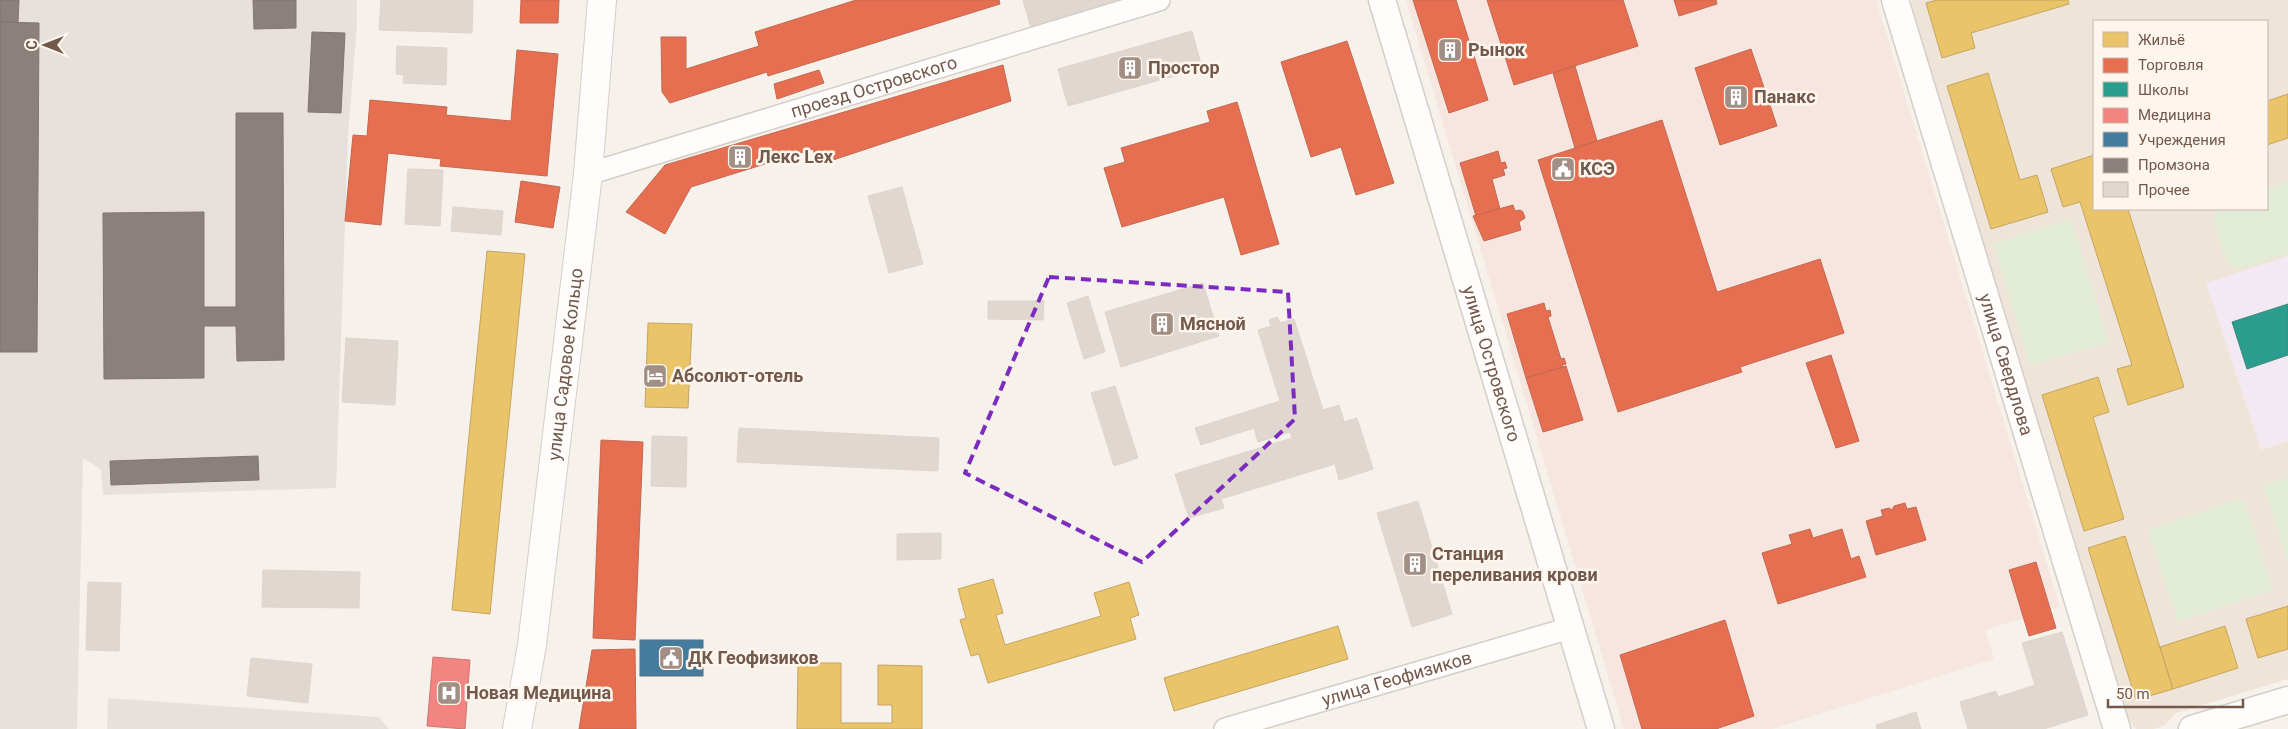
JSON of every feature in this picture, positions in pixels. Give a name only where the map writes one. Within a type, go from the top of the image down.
[{"type":"main road","name":"улица Садовое Кольцо","points":[[517,729],[532,644],[588,174],[602,0]]},
{"type":"street","name":"проезд Островского","points":[[588,174],[1159,0]]},
{"type":"street","name":"улица Островского","points":[[1382,0],[1601,729]]},
{"type":"street","name":"улица Свердлова","points":[[1895,0],[2117,729]]},
{"type":"street","name":"улица Геофизиков","points":[[1225,729],[1570,628]]},
{"type":"street","points":[[2192,729],[2288,700]]},
{"type":"highlighted area","points":[[1049,277],[1288,292],[1295,419],[1142,562],[965,473]]},
{"type":"shaded area","points":[[0,0],[357,0],[357,24],[348,135],[336,488],[103,495],[101,469],[83,458],[77,729],[0,729]]},
{"type":"shaded area","points":[[1406,0],[1876,0],[2060,607],[1985,630],[1994,659],[1772,729],[1624,729]]},
{"type":"shaded area","points":[[1912,0],[2288,0],[2288,679],[2176,713],[2165,725],[2154,729],[2136,729],[2129,720],[1909,7]]},
{"type":"shaded area","points":[[2288,256],[2288,441],[2261,450],[2206,283]]},
{"type":"shaded area","points":[[108,698],[379,717],[389,729],[107,729]]},
{"type":"green space","points":[[2288,182],[2288,253],[2242,269],[2233,268],[2229,264],[2216,230],[2216,210],[2268,210],[2268,189]]},
{"type":"green space","points":[[2071,219],[2109,342],[2030,366],[1993,243]]},
{"type":"green space","points":[[2288,477],[2288,565],[2263,485]]},
{"type":"green space","points":[[2243,498],[2273,590],[2178,622],[2148,530]]},
{"type":"building: Жильё","points":[[1937,0],[2068,0],[2069,4],[1971,33],[1975,48],[1942,58],[1926,3]]},
{"type":"building: Жильё","points":[[1988,73],[2020,180],[2037,175],[2048,212],[1991,229],[1947,86]]},
{"type":"building: Жильё","points":[[2288,94],[2288,138],[2268,145],[2268,101]]},
{"type":"building: Жильё","points":[[2093,155],[2093,210],[2128,210],[2184,387],[2128,405],[2117,369],[2132,365],[2080,202],[2063,207],[2051,169]]},
{"type":"building: Жильё","points":[[487,251],[525,254],[490,614],[452,610]]},
{"type":"building: Жильё","points":[[648,323],[692,324],[688,408],[645,407]]},
{"type":"building: Жильё","points":[[2098,377],[2109,412],[2093,417],[2124,519],[2084,531],[2042,395]]},
{"type":"building: Жильё","points":[[2125,536],[2173,689],[2136,700],[2088,548]]},
{"type":"building: Жильё","points":[[993,579],[1003,613],[996,615],[1005,645],[1101,616],[1094,593],[1129,582],[1139,615],[1130,618],[1136,639],[988,683],[979,654],[971,656],[960,620],[966,618],[958,589]]},
{"type":"building: Жильё","points":[[2288,606],[2288,649],[2258,658],[2246,619]]},
{"type":"building: Жильё","points":[[1338,626],[1348,659],[1174,711],[1164,678]]},
{"type":"building: Жильё","points":[[2225,626],[2238,668],[2173,689],[2160,647]]},
{"type":"building: Жильё","points":[[798,663],[841,663],[841,723],[892,723],[892,705],[878,705],[878,665],[922,666],[922,729],[797,729]]},
{"type":"building: Торговля","points":[[521,0],[559,0],[558,23],[520,23]]},
{"type":"building: Торговля","points":[[856,0],[999,0],[1000,4],[768,76],[767,72],[670,103],[662,92],[661,37],[686,37],[686,69],[759,46],[755,32]]},
{"type":"building: Торговля","name":"Рынок","points":[[1413,0],[1456,0],[1488,100],[1449,113]]},
{"type":"building: Торговля","points":[[1487,0],[1623,0],[1638,46],[1514,85]]},
{"type":"building: Торговля","points":[[1674,0],[1716,0],[1717,4],[1679,16]]},
{"type":"building: Торговля","points":[[1347,41],[1394,183],[1356,195],[1341,147],[1311,157],[1281,62]]},
{"type":"building: Торговля","name":"Панакс","points":[[1751,49],[1777,126],[1720,145],[1695,68]]},
{"type":"building: Торговля","points":[[517,50],[558,54],[547,176],[440,166],[441,159],[388,153],[381,225],[345,221],[353,135],[367,136],[370,100],[447,107],[446,115],[511,121]]},
{"type":"building: Торговля","name":"Лекс Lex","points":[[1003,65],[1011,101],[818,165],[813,149],[691,187],[665,234],[626,212],[665,165]]},
{"type":"building: Торговля","points":[[1575,66],[1597,141],[1575,148],[1553,73]]},
{"type":"building: Торговля","points":[[819,70],[824,83],[777,99],[774,84]]},
{"type":"building: Торговля","points":[[1237,102],[1279,244],[1241,255],[1224,197],[1122,227],[1104,168],[1125,162],[1121,148],[1210,122],[1207,111]]},
{"type":"building: Торговля","points":[[1662,120],[1717,292],[1820,259],[1844,333],[1740,367],[1742,372],[1618,412],[1538,160]]},
{"type":"building: Торговля","points":[[1498,151],[1501,163],[1505,162],[1507,168],[1503,169],[1505,175],[1492,179],[1500,209],[1476,216],[1460,163]]},
{"type":"building: Торговля","points":[[521,181],[560,187],[553,228],[515,222]]},
{"type":"building: Торговля","points":[[1513,205],[1515,211],[1520,210],[1523,212],[1525,218],[1519,222],[1521,230],[1484,241],[1473,216]]},
{"type":"building: Торговля","points":[[1544,303],[1546,311],[1550,310],[1551,316],[1548,317],[1561,359],[1564,358],[1566,364],[1562,365],[1563,367],[1526,378],[1507,314]]},
{"type":"building: Торговля","points":[[1831,355],[1859,441],[1836,448],[1806,363]]},
{"type":"building: Торговля","points":[[1566,366],[1583,420],[1543,432],[1526,378]]},
{"type":"building: Торговля","points":[[601,440],[643,442],[635,640],[593,638]]},
{"type":"building: Торговля","points":[[1905,503],[1907,509],[1916,507],[1926,540],[1876,555],[1866,521],[1883,516],[1881,510],[1889,508],[1892,510],[1894,506]]},
{"type":"building: Торговля","points":[[1810,529],[1813,538],[1842,529],[1851,559],[1859,556],[1866,577],[1778,604],[1762,553],[1792,544],[1789,535]]},
{"type":"building: Торговля","points":[[2036,562],[2056,628],[2029,636],[2009,570]]},
{"type":"building: Торговля","points":[[1725,620],[1754,716],[1716,729],[1642,729],[1620,655]]},
{"type":"building: Торговля","points":[[635,649],[636,729],[579,729],[592,650]]},
{"type":"building: Школы","points":[[2288,304],[2288,355],[2247,369],[2232,322]]},
{"type":"building: Медицина","name":"Новая Медицина","points":[[433,657],[470,660],[465,729],[427,726]]},
{"type":"building: Учреждения","name":"ДК Геофизиков","points":[[640,640],[703,640],[703,676],[640,676]]},
{"type":"building: Промзона","points":[[0,0],[19,0],[18,23],[0,22]]},
{"type":"building: Промзона","points":[[253,0],[296,0],[296,28],[254,29]]},
{"type":"building: Промзона","points":[[0,22],[39,23],[37,352],[0,352]]},
{"type":"building: Промзона","points":[[312,32],[345,33],[341,113],[308,112]]},
{"type":"building: Промзона","points":[[236,113],[283,113],[284,360],[237,361],[236,326],[204,326],[204,378],[104,379],[103,213],[204,212],[204,307],[236,307]]},
{"type":"building: Промзона","points":[[258,456],[259,480],[111,485],[110,461]]},
{"type":"building: Прочее","points":[[381,0],[473,0],[472,33],[379,30]]},
{"type":"building: Прочее","points":[[1023,0],[1119,0],[1121,7],[1032,32]]},
{"type":"building: Прочее","name":"Простор","points":[[1192,31],[1202,68],[1068,106],[1058,69]]},
{"type":"building: Прочее","points":[[397,46],[447,48],[446,85],[403,83],[404,75],[396,74]]},
{"type":"building: Прочее","points":[[408,169],[443,170],[440,226],[405,224]]},
{"type":"building: Прочее","points":[[902,187],[923,264],[889,273],[868,196]]},
{"type":"building: Прочее","points":[[453,207],[503,211],[501,235],[451,231]]},
{"type":"building: Прочее","name":"Мясной","points":[[1203,283],[1219,336],[1121,367],[1105,312]]},
{"type":"building: Прочее","points":[[1088,296],[1105,352],[1084,359],[1067,303]]},
{"type":"building: Прочее","points":[[988,301],[1044,301],[1043,320],[988,319]]},
{"type":"building: Прочее","points":[[1277,317],[1280,323],[1294,319],[1323,410],[1339,405],[1344,421],[1292,437],[1290,432],[1258,442],[1254,428],[1201,445],[1195,428],[1280,401],[1258,330],[1271,326],[1269,320]]},
{"type":"building: Прочее","points":[[346,338],[398,341],[395,405],[342,402]]},
{"type":"building: Прочее","points":[[1115,386],[1138,458],[1114,466],[1091,393]]},
{"type":"building: Прочее","points":[[1357,418],[1373,469],[1339,480],[1335,464],[1221,499],[1224,508],[1189,518],[1175,474]]},
{"type":"building: Прочее","points":[[739,428],[939,438],[938,471],[737,462]]},
{"type":"building: Прочее","points":[[652,436],[687,437],[686,487],[651,486]]},
{"type":"building: Прочее","name":"Станция переливания крови","points":[[1418,501],[1452,614],[1412,627],[1377,513]]},
{"type":"building: Прочее","points":[[941,533],[941,559],[897,560],[897,534]]},
{"type":"building: Прочее","points":[[263,570],[360,572],[359,608],[262,607]]},
{"type":"building: Прочее","points":[[88,582],[121,583],[119,651],[86,650]]},
{"type":"building: Прочее","points":[[2062,632],[2088,715],[2044,729],[1968,729],[1960,702],[1996,691],[1998,697],[2035,685],[2022,643]]},
{"type":"building: Прочее","points":[[251,658],[312,664],[308,703],[247,696]]},
{"type":"building: Прочее","points":[[1916,712],[1921,729],[1877,729],[1876,725]]},
{"type":"place","name":"Рынок","points":[[1450,50]]},
{"type":"place","name":"Простор","points":[[1130,68]]},
{"type":"place","name":"Панакс","points":[[1736,97]]},
{"type":"place","name":"Лекс Lex","points":[[740,157]]},
{"type":"place","name":"КСЭ","points":[[1563,169]]},
{"type":"place","name":"Мясной","points":[[1162,324]]},
{"type":"place","name":"Абсолют-отель","points":[[655,376]]},
{"type":"place","name":"Станция переливания крови","points":[[1415,564]]},
{"type":"place","name":"ДК Геофизиков","points":[[671,658]]},
{"type":"place","name":"Новая Медицина","points":[[449,693]]}]
